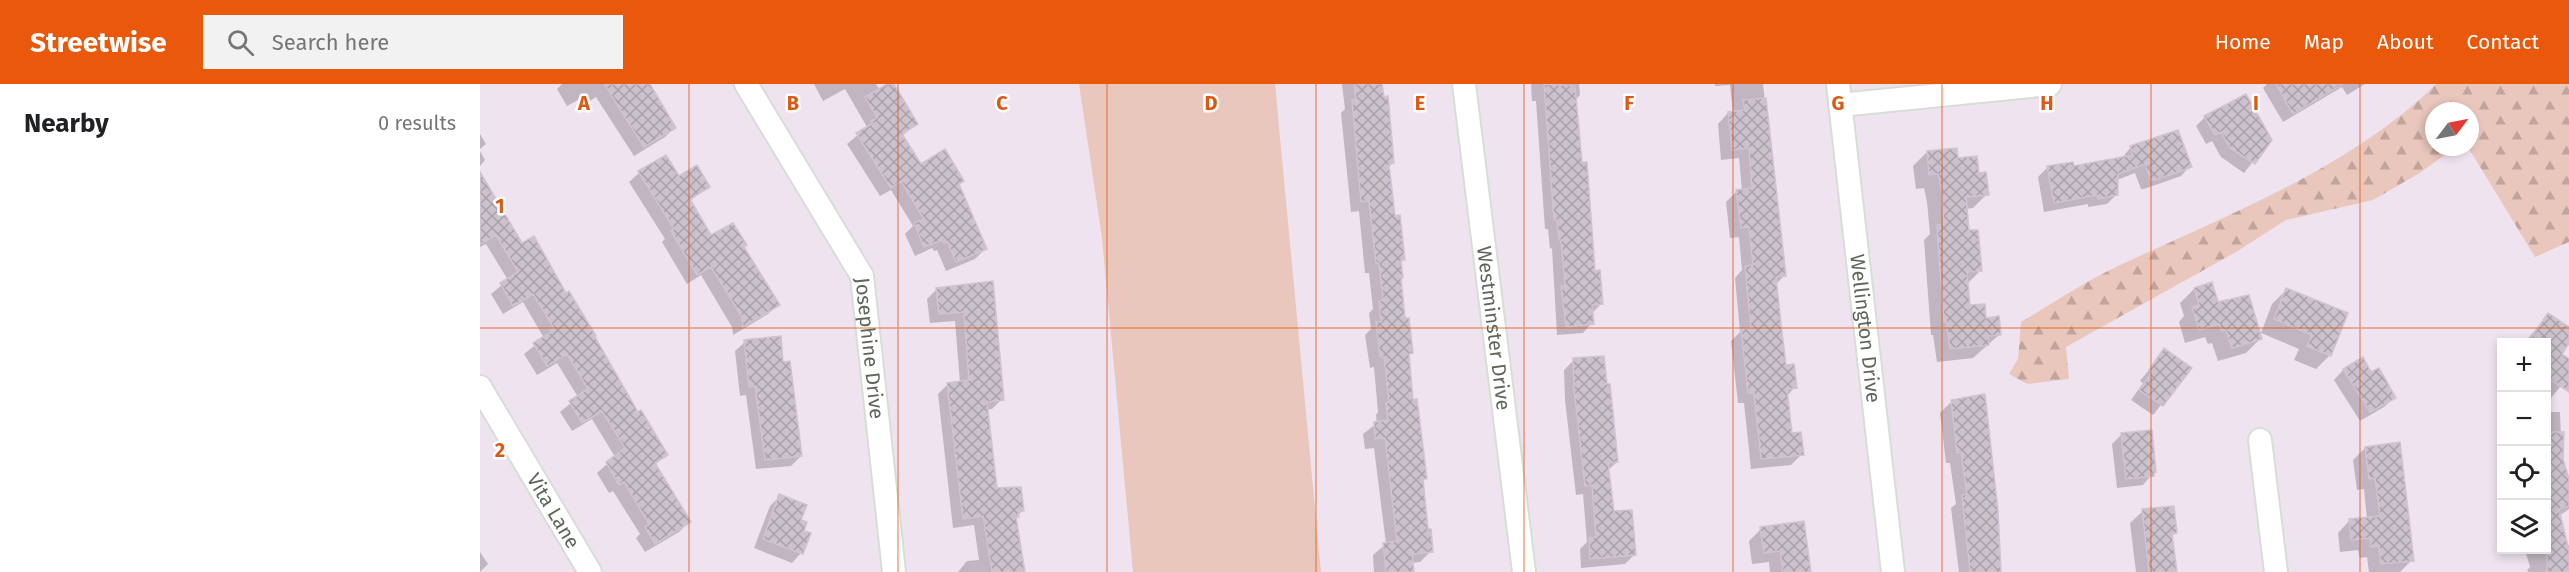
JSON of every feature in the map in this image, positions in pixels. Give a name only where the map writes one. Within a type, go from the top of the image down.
[{"type":"street","name":"Josephine Drive","points":[[746,84],[862,276],[894,572]]},
{"type":"street","name":"Westminster Drive","points":[[1464,84],[1524,572]]},
{"type":"street","points":[[1839,94],[2050,84]]},
{"type":"street","name":"Wellington Drive","points":[[1839,94],[1893,572]]},
{"type":"street","name":"Vita Lane","points":[[480,387],[590,572]]},
{"type":"street","points":[[2260,440],[2276,572]]},
{"type":"green space","points":[[1079,84],[1275,84],[1321,572],[1133,572],[1102,238]]},
{"type":"green space","points":[[2436,84],[2569,84],[2569,242],[2535,257],[2473,156],[2479,156],[2479,102],[2425,102],[2425,156],[2443,156],[2418,174],[2373,200],[2286,220],[2236,252],[2066,347],[2069,379],[2027,384],[2009,374],[2018,359],[2021,322],[2107,271],[2244,208],[2327,165],[2403,114]]},
{"type":"building","points":[[604,84],[650,84],[676,128],[644,147]]},
{"type":"building","points":[[887,84],[894,84],[918,124],[902,134],[921,164],[945,149],[964,181],[959,184],[987,249],[956,262],[947,241],[944,243],[942,240],[924,247],[914,223],[924,219],[901,181],[891,188],[856,133],[877,118],[865,97]]},
{"type":"building","points":[[1354,84],[1382,84],[1384,97],[1388,96],[1394,163],[1389,164],[1395,216],[1400,215],[1405,260],[1401,260],[1403,278],[1401,278],[1405,318],[1409,318],[1413,353],[1409,354],[1413,400],[1417,399],[1427,479],[1423,479],[1428,529],[1431,529],[1433,552],[1412,554],[1414,572],[1386,572],[1383,543],[1397,541],[1385,438],[1375,439],[1374,422],[1388,420],[1386,403],[1389,402],[1384,357],[1380,357],[1376,322],[1381,322],[1379,301],[1383,300],[1369,201],[1361,202],[1352,100],[1356,100]]},
{"type":"building","points":[[1544,84],[1575,86],[1582,162],[1587,162],[1595,271],[1600,270],[1603,304],[1592,305],[1594,324],[1566,327],[1561,286],[1565,286],[1564,273],[1561,240],[1559,240],[1557,220],[1554,220]]},
{"type":"building","points":[[2276,84],[2343,84],[2293,114]]},
{"type":"building","points":[[2246,94],[2272,140],[2255,164],[2230,148],[2221,132],[2215,135],[2204,116]]},
{"type":"building","points":[[1766,98],[1786,276],[1776,277],[1781,324],[1786,365],[1794,364],[1797,388],[1787,389],[1792,433],[1801,432],[1804,455],[1761,459],[1754,393],[1748,393],[1741,329],[1751,328],[1745,266],[1753,265],[1749,227],[1741,228],[1736,190],[1752,188],[1749,148],[1732,150],[1728,112],[1745,110],[1743,100]]},
{"type":"building","points":[[2178,130],[2192,167],[2151,180],[2145,164],[2118,174],[2118,195],[2098,199],[2097,195],[2054,203],[2047,166],[2073,162],[2074,166],[2133,155],[2130,146]]},
{"type":"building","points":[[1957,148],[1958,158],[1977,156],[1979,173],[1986,172],[1989,195],[1966,197],[1969,230],[1978,230],[1982,271],[1967,272],[1970,305],[1985,304],[1986,318],[1999,316],[2001,335],[1988,336],[1989,345],[1950,349],[1946,321],[1944,322],[1937,225],[1944,224],[1941,187],[1938,174],[1929,175],[1927,151]]},
{"type":"building","points":[[666,155],[679,176],[697,165],[710,187],[690,199],[711,235],[733,223],[747,245],[744,247],[780,305],[743,327],[742,317],[711,267],[697,275],[671,231],[674,229],[638,171]]},
{"type":"building","points":[[480,172],[522,243],[534,236],[566,293],[569,291],[596,336],[638,412],[641,410],[668,455],[655,463],[691,522],[655,544],[645,527],[649,524],[624,482],[619,485],[606,462],[625,448],[602,411],[582,423],[569,401],[588,389],[567,354],[547,366],[533,343],[554,328],[533,294],[513,306],[500,283],[518,272],[496,235],[480,244]]},
{"type":"building","points":[[993,281],[1004,400],[987,402],[997,488],[1021,487],[1024,511],[1018,511],[1019,517],[1016,517],[1025,572],[992,572],[983,516],[963,519],[947,383],[969,380],[964,312],[939,314],[936,288]]},
{"type":"building","points":[[2212,282],[2218,302],[2249,295],[2262,339],[2232,348],[2226,330],[2222,331],[2219,324],[2199,330],[2192,307],[2199,305],[2194,288]]},
{"type":"building","points":[[2286,288],[2348,313],[2331,356],[2307,346],[2312,335],[2274,319]]},
{"type":"building","points":[[2548,313],[2569,327],[2569,343],[2562,354],[2569,359],[2569,392],[2551,380],[2551,338],[2531,338]]},
{"type":"building","points":[[781,336],[783,362],[790,361],[802,456],[765,460],[755,386],[749,387],[744,340]]},
{"type":"building","points":[[2164,348],[2192,368],[2163,406],[2139,390],[2152,372],[2149,370]]},
{"type":"building","points":[[1604,356],[1607,384],[1610,384],[1618,462],[1608,463],[1614,511],[1632,510],[1636,555],[1590,559],[1589,538],[1596,537],[1592,485],[1585,486],[1574,389],[1573,358]]},
{"type":"building","points":[[2363,357],[2371,372],[2379,368],[2396,398],[2370,412],[2343,369]]},
{"type":"building","points":[[1985,394],[1998,511],[2001,572],[1970,572],[1962,495],[1967,494],[1961,452],[1957,453],[1951,400]]},
{"type":"building","points":[[2152,430],[2156,472],[2154,476],[2126,479],[2121,433]]},
{"type":"building","points":[[2551,432],[2564,432],[2563,459],[2569,479],[2569,506],[2559,509],[2569,551],[2569,572],[2547,572],[2547,554],[2551,554]]},
{"type":"building","points":[[2400,442],[2414,561],[2381,564],[2379,546],[2371,547],[2370,538],[2351,540],[2349,519],[2380,516],[2375,478],[2369,479],[2365,447]]},
{"type":"building","points":[[779,494],[807,505],[801,520],[807,522],[804,531],[811,533],[803,554],[763,539]]},
{"type":"building","points":[[2174,506],[2177,533],[2172,534],[2177,572],[2149,572],[2142,509]]},
{"type":"building","points":[[1804,521],[1811,572],[1783,572],[1780,551],[1764,553],[1760,527]]}]
